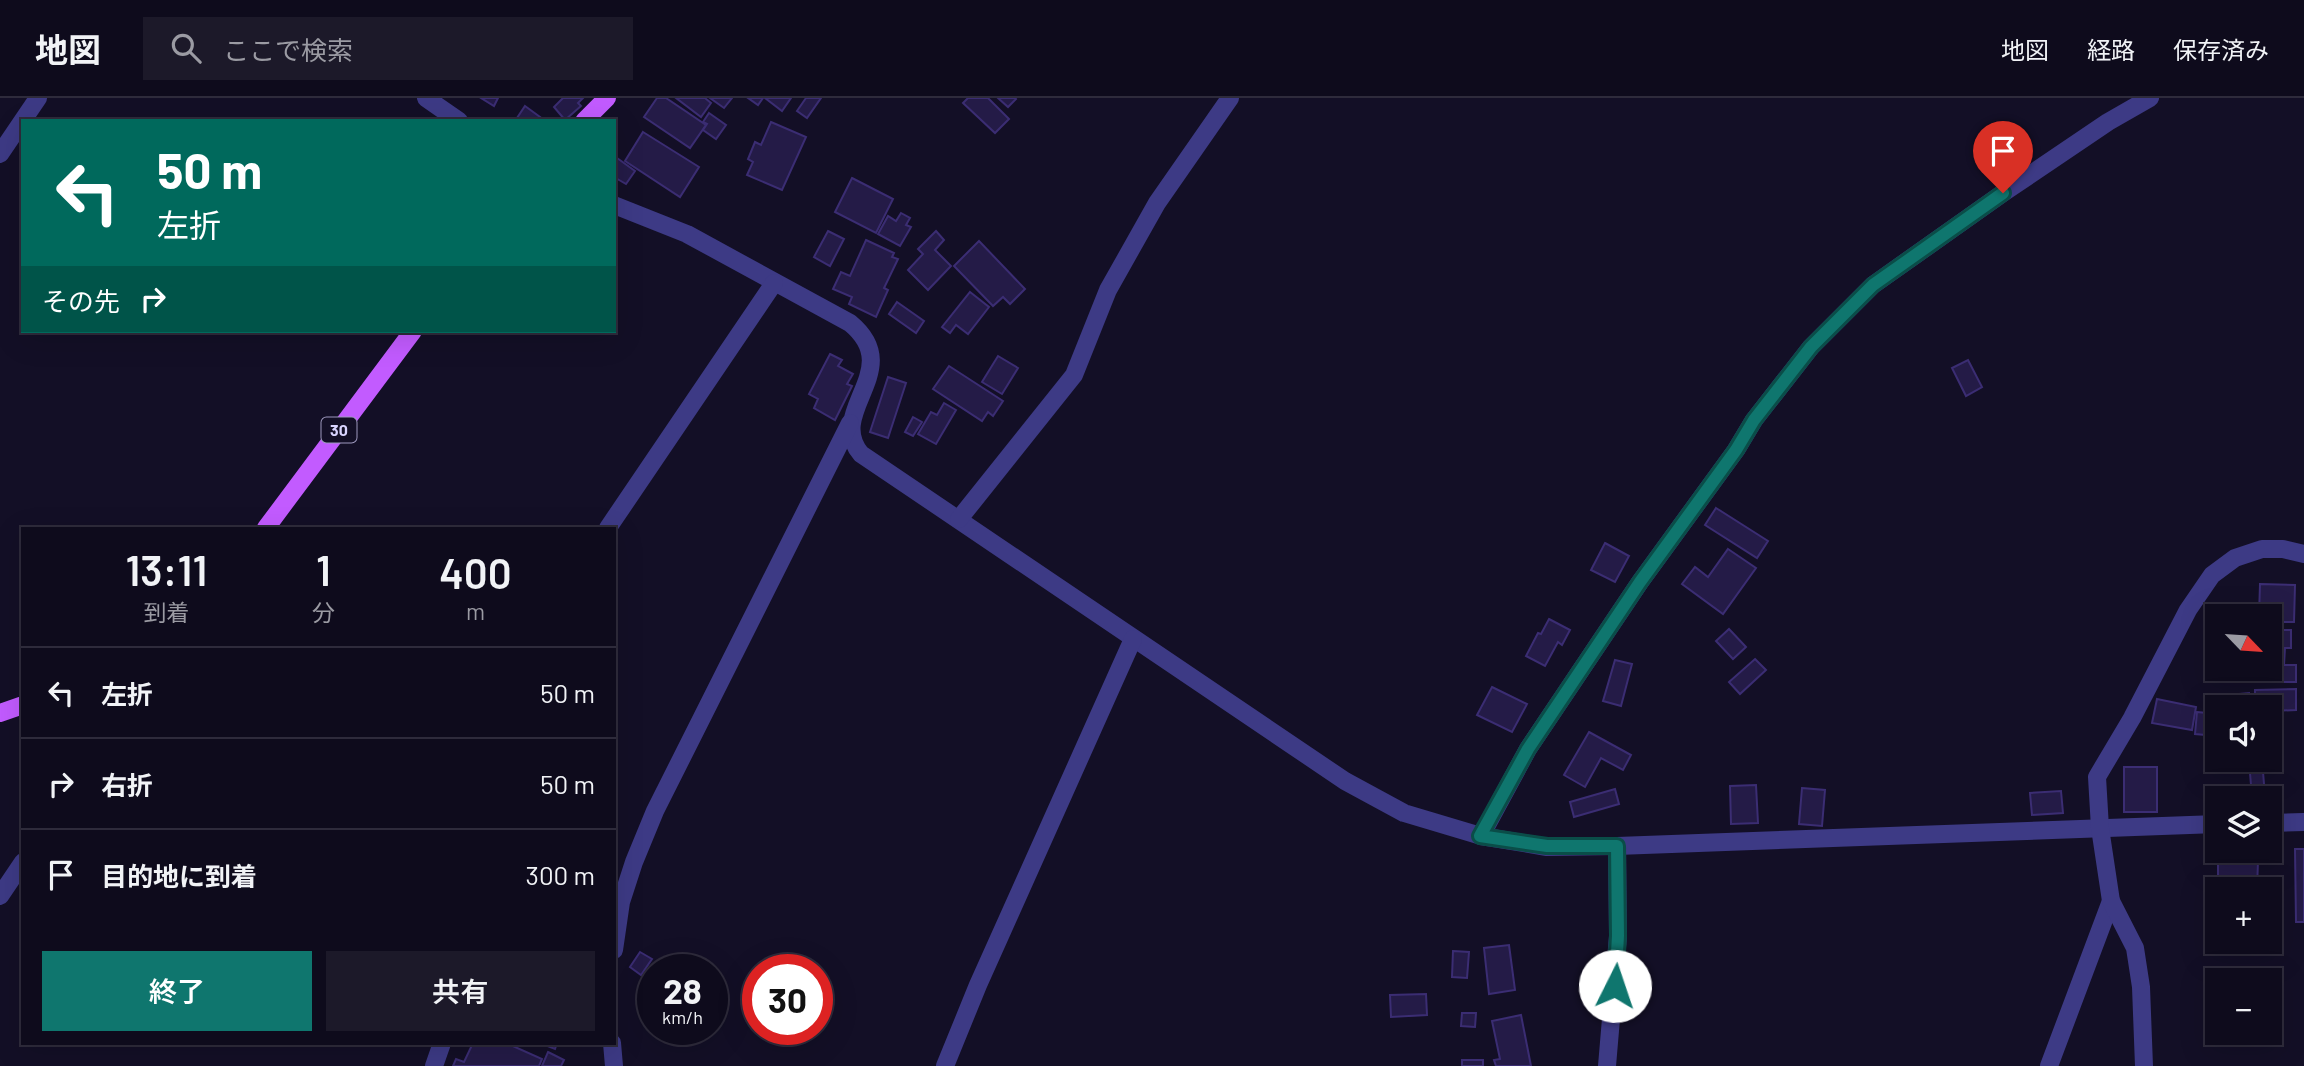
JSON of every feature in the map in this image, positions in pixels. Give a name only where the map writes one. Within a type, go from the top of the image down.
[{"type":"main road","points":[[586,119],[607,98]]},
{"type":"main road","name":"30","points":[[267,527],[412,333]]},
{"type":"main road","points":[[0,713],[21,706]]},
{"type":"street","points":[[24,119],[38,98]]},
{"type":"street","points":[[426,98],[454,111]]},
{"type":"street","points":[[959,519],[1074,375],[1108,290],[1157,203],[1230,98]]},
{"type":"street","points":[[1480,836],[1528,749],[1625,604],[1736,450],[1754,420],[1811,347],[1873,285],[2013,186],[2108,122],[2150,98]]},
{"type":"street","points":[[0,154],[21,123]]},
{"type":"street","points":[[616,206],[687,234],[850,323],[868,342],[872,362],[852,419],[655,811],[621,902],[616,936]]},
{"type":"street","points":[[609,527],[775,283]]},
{"type":"street","points":[[852,419],[852,438],[861,454],[1345,781],[1404,813],[1480,836],[1547,846],[1617,846],[2205,824]]},
{"type":"street","points":[[2144,1066],[2141,987],[2136,948],[2110,901],[2100,828],[2097,777],[2132,718],[2188,610],[2212,575],[2235,558],[2262,549],[2283,549],[2304,554]]},
{"type":"street","points":[[944,1066],[1133,639]]},
{"type":"street","points":[[2282,823],[2304,822]]},
{"type":"street","points":[[1607,1066],[1618,936],[1617,846]]},
{"type":"street","points":[[0,896],[21,865]]},
{"type":"street","points":[[2049,1066],[2110,901]]},
{"type":"street","points":[[434,1066],[441,1045]]},
{"type":"street","points":[[612,1045],[614,1066]]},
{"type":"building","points":[[481,98],[498,98],[494,106]]},
{"type":"building","points":[[563,98],[583,98],[578,103],[581,106],[566,119],[554,107]]},
{"type":"building","points":[[657,98],[666,98],[706,125],[690,148],[644,117]]},
{"type":"building","points":[[676,98],[705,98],[711,103],[701,117]]},
{"type":"building","points":[[710,98],[732,98],[724,108]]},
{"type":"building","points":[[748,98],[763,98],[758,105]]},
{"type":"building","points":[[765,98],[791,98],[782,111]]},
{"type":"building","points":[[806,98],[821,98],[807,118],[797,111]]},
{"type":"building","points":[[968,98],[988,98],[1009,119],[995,133],[963,103]]},
{"type":"building","points":[[998,98],[1015,98],[1016,99],[1008,107]]},
{"type":"building","points":[[525,106],[540,117],[538,119],[516,119]]},
{"type":"building","points":[[709,113],[726,125],[716,139],[703,130],[707,124],[703,122]]},
{"type":"building","points":[[771,122],[806,137],[782,190],[747,175],[753,162],[748,159],[755,142],[761,145]]},
{"type":"building","points":[[643,132],[699,167],[680,197],[625,161]]},
{"type":"building","points":[[616,159],[635,171],[626,184],[616,178]]},
{"type":"building","points":[[852,178],[893,199],[876,233],[835,212]]},
{"type":"building","points":[[901,213],[910,218],[906,225],[911,227],[900,246],[878,234],[888,216],[896,221]]},
{"type":"building","points":[[828,231],[844,239],[830,266],[814,257]]},
{"type":"building","points":[[936,231],[944,240],[935,250],[951,266],[928,290],[908,270],[923,254],[918,249]]},
{"type":"building","points":[[866,240],[894,253],[892,257],[898,259],[884,288],[888,290],[876,317],[849,304],[852,297],[833,289],[841,272],[850,276]]},
{"type":"building","points":[[979,241],[1025,289],[1010,304],[1003,297],[993,306],[954,266]]},
{"type":"building","points":[[970,292],[989,307],[968,334],[956,325],[950,333],[942,327]]},
{"type":"building","points":[[897,302],[924,321],[916,333],[889,314]]},
{"type":"building","points":[[830,354],[842,360],[838,366],[853,374],[847,384],[852,386],[835,420],[814,408],[818,399],[809,394]]},
{"type":"building","points":[[998,356],[1018,368],[1002,394],[982,382]]},
{"type":"building","points":[[1968,360],[1982,387],[1966,396],[1952,368]]},
{"type":"building","points":[[949,366],[1003,401],[993,416],[988,412],[982,421],[933,389]]},
{"type":"building","points":[[888,377],[906,383],[888,438],[870,432]]},
{"type":"building","points":[[944,403],[956,410],[936,444],[918,434],[931,412],[937,415]]},
{"type":"building","points":[[913,417],[922,422],[913,436],[905,432]]},
{"type":"building","points":[[1716,508],[1768,541],[1757,558],[1705,525]]},
{"type":"building","points":[[1605,543],[1629,556],[1615,582],[1591,570]]},
{"type":"building","points":[[1728,549],[1756,568],[1723,614],[1682,584],[1695,567],[1708,577]]},
{"type":"building","points":[[2260,584],[2295,585],[2294,622],[2282,622],[2282,604],[2259,604]]},
{"type":"building","points":[[1549,619],[1570,630],[1562,645],[1558,642],[1545,666],[1526,656]]},
{"type":"building","points":[[1729,629],[1746,647],[1733,659],[1716,641]]},
{"type":"building","points":[[2282,630],[2291,630],[2291,648],[2285,648],[2284,665],[2296,665],[2296,682],[2261,682],[2282,681]]},
{"type":"building","points":[[1755,659],[1766,670],[1740,694],[1729,682]]},
{"type":"building","points":[[1615,660],[1632,664],[1621,706],[1603,701]]},
{"type":"building","points":[[1492,687],[1527,704],[1512,732],[1477,715]]},
{"type":"building","points":[[2296,689],[2296,710],[2282,711],[2282,695],[2255,695],[2255,690]]},
{"type":"building","points":[[2157,699],[2196,707],[2192,730],[2152,723]]},
{"type":"building","points":[[2197,712],[2205,713],[2205,735],[2195,734]]},
{"type":"building","points":[[1589,732],[1631,755],[1623,770],[1601,758],[1585,787],[1564,775]]},
{"type":"building","points":[[2124,767],[2157,767],[2157,812],[2124,812]]},
{"type":"building","points":[[2263,772],[2264,786],[2251,786],[2250,773]]},
{"type":"building","points":[[1756,785],[1758,823],[1731,824],[1730,786]]},
{"type":"building","points":[[1802,788],[1825,790],[1822,826],[1799,824]]},
{"type":"building","points":[[1615,789],[1619,804],[1574,817],[1570,802]]},
{"type":"building","points":[[2061,791],[2063,813],[2032,815],[2030,793]]},
{"type":"building","points":[[2295,849],[2304,849],[2304,922],[2296,922]]},
{"type":"building","points":[[2218,863],[2258,863],[2257,877],[2218,877]]},
{"type":"building","points":[[1509,945],[1515,990],[1489,994],[1484,948]]},
{"type":"building","points":[[1453,951],[1469,952],[1467,978],[1452,977]]},
{"type":"building","points":[[637,956],[637,972],[630,967]]},
{"type":"building","points":[[1426,994],[1427,1015],[1391,1017],[1390,995]]},
{"type":"building","points":[[1462,1013],[1476,1013],[1475,1027],[1461,1026]]},
{"type":"building","points":[[1521,1015],[1531,1066],[1496,1066],[1494,1060],[1500,1059],[1492,1021]]},
{"type":"building","points":[[472,1045],[510,1045],[542,1059],[539,1066],[453,1066],[456,1059],[464,1062]]},
{"type":"building","points":[[548,1052],[564,1060],[561,1066],[542,1066]]},
{"type":"building","points":[[1462,1060],[1483,1060],[1483,1066],[1462,1066]]},
{"type":"route","points":[[1615,986],[1618,936],[1617,846],[1547,846],[1480,836],[1528,749],[1640,582],[1736,450],[1754,420],[1811,347],[1873,285],[2003,193]]}]
